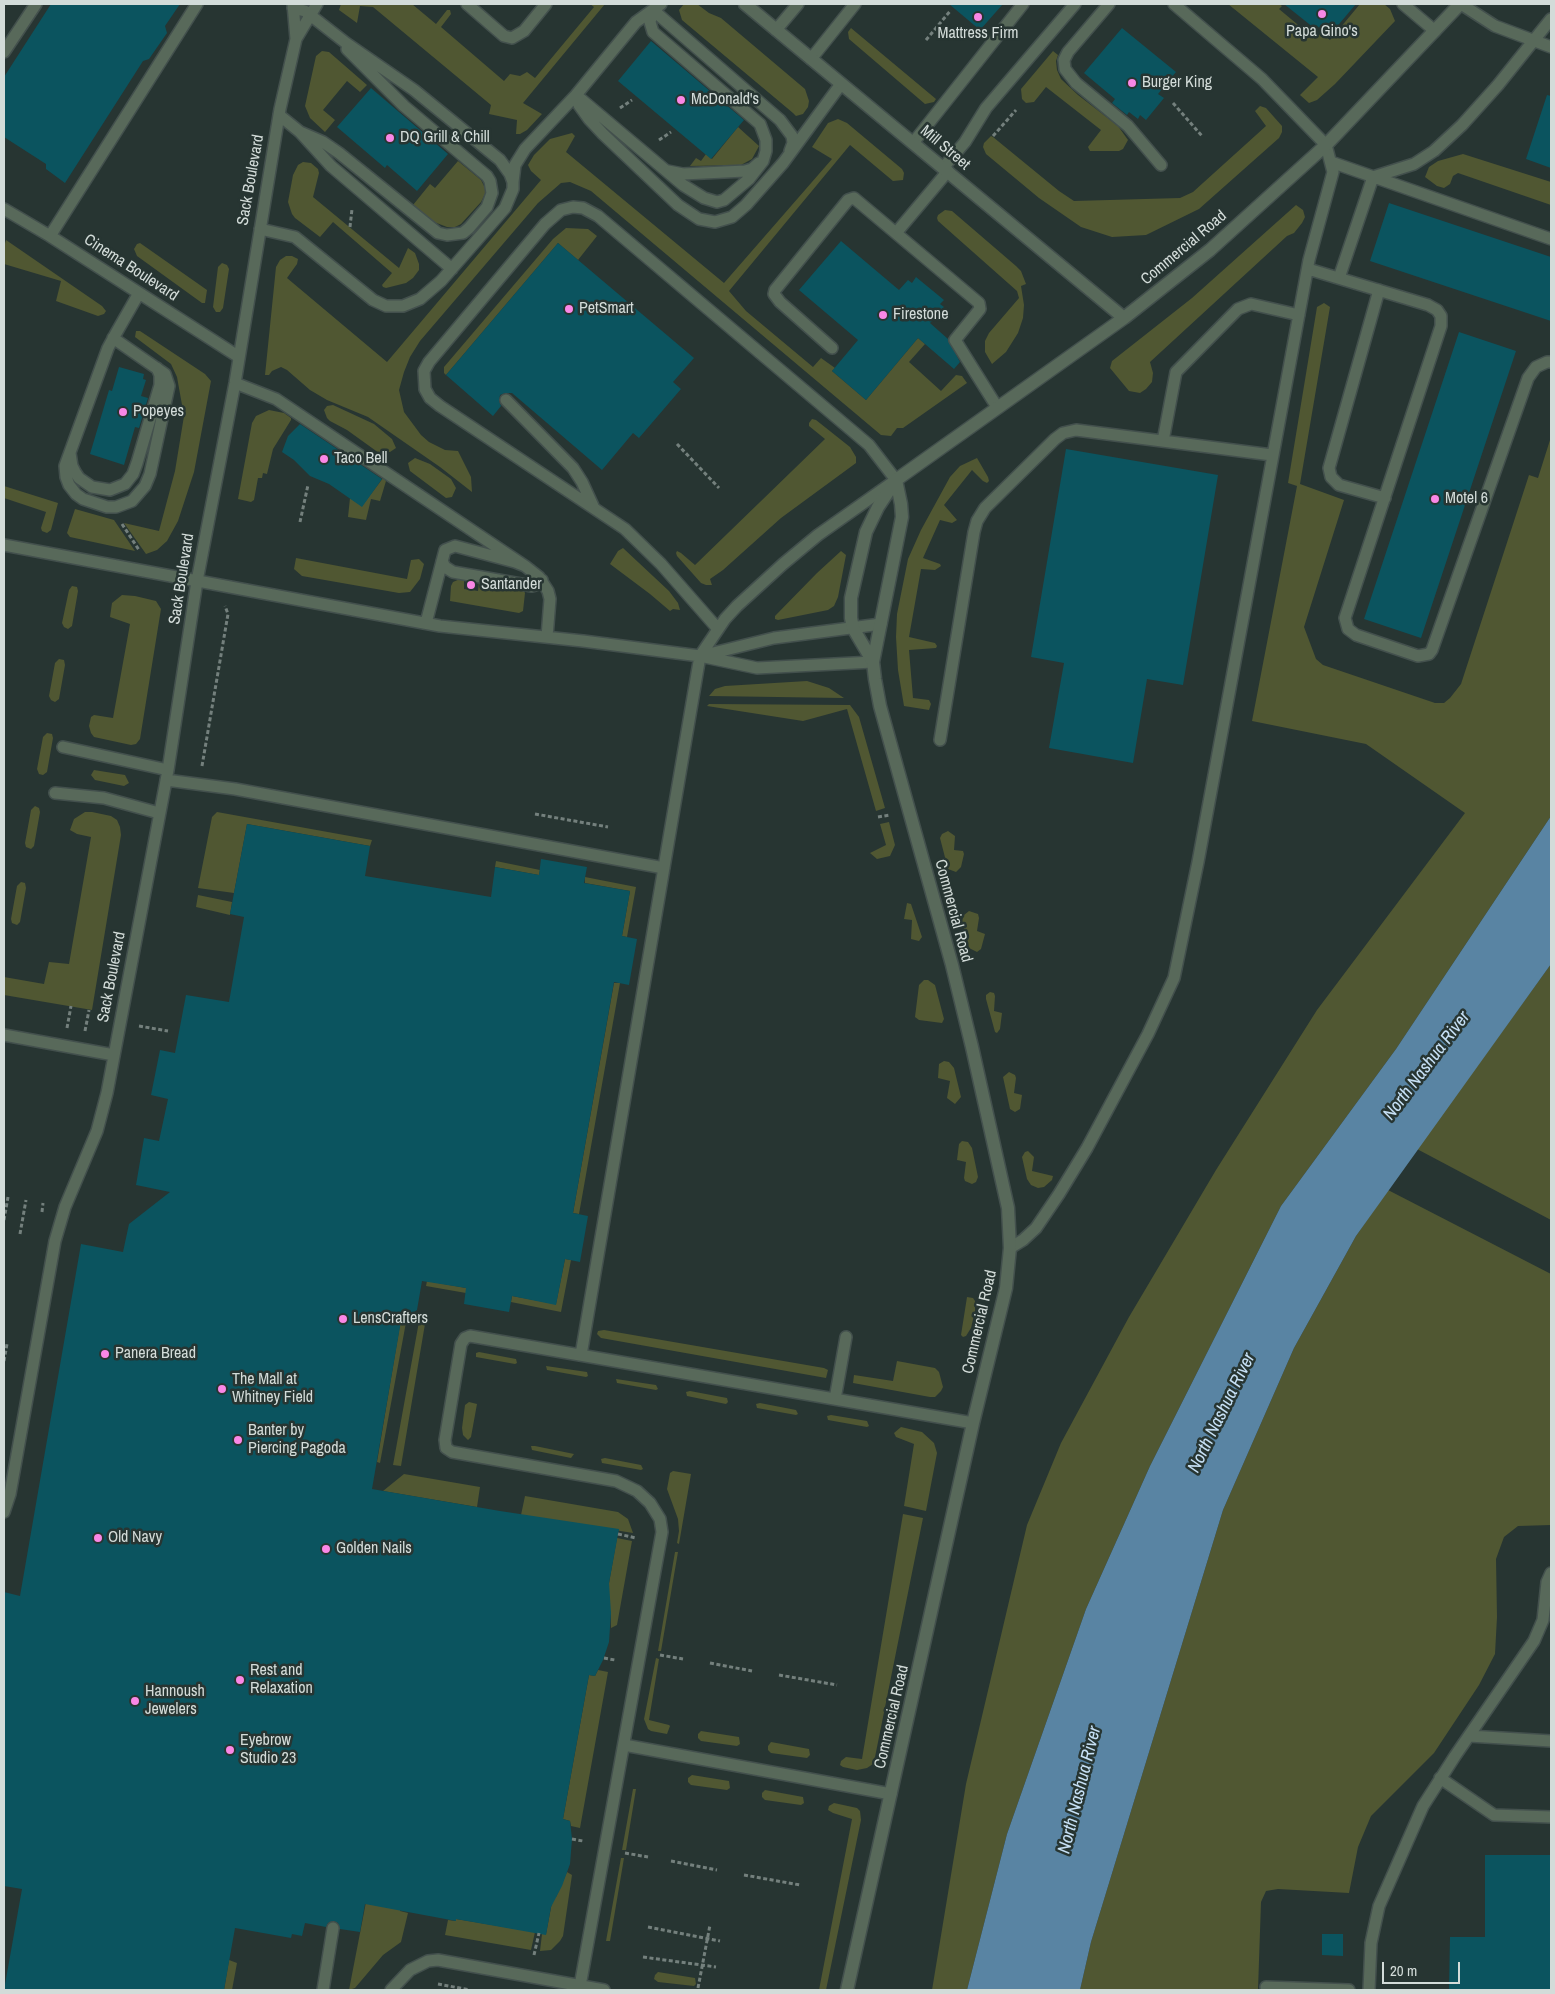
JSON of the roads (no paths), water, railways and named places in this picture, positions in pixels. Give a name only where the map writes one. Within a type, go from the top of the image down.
[{"type":"street","name":"Mill Street","points":[[745,4],[1124,318]]},
{"type":"street","name":"Commercial Road","points":[[873,662],[853,628],[850,618],[852,598],[866,532],[878,507],[896,480],[1124,318],[1210,250],[1287,178],[1326,145],[1461,4]]},
{"type":"street","name":"Commercial Road","points":[[847,1990],[973,1422],[1006,1288],[1010,1248],[1008,1208],[972,1047],[952,965],[880,706],[873,662],[902,517],[896,480]]},
{"type":"lane","points":[[4,52],[36,4]]},
{"type":"lane","points":[[50,236],[198,4]]},
{"type":"lane","name":"Sack Boulevard","points":[[4,1512],[10,1494],[55,1241],[65,1207],[97,1131],[107,1093],[167,775],[197,581],[235,382],[279,115],[296,39],[317,4]]},
{"type":"lane","points":[[467,4],[504,36],[512,38],[524,31],[546,4]]},
{"type":"lane","points":[[776,30],[798,4]]},
{"type":"lane","points":[[811,59],[856,4]]},
{"type":"lane","points":[[913,143],[1023,4]]},
{"type":"lane","points":[[896,233],[946,170],[986,108],[1075,4]]},
{"type":"lane","points":[[1109,4],[1068,52],[1064,60],[1064,69],[1076,83],[1128,126],[1161,165]]},
{"type":"lane","points":[[1010,1248],[1023,1240],[1036,1228],[1059,1194],[1092,1139],[1148,1034],[1174,978],[1198,862],[1308,269],[1333,172],[1326,145],[1258,75],[1174,4]]},
{"type":"lane","points":[[1403,4],[1436,31]]},
{"type":"lane","points":[[1461,4],[1495,26],[1551,47]]},
{"type":"lane","points":[[296,39],[293,6],[311,15],[335,35],[414,90],[500,160],[513,182]]},
{"type":"lane","points":[[260,229],[295,237],[372,300],[386,306],[403,306],[420,299],[429,293],[452,269],[505,208],[511,197],[516,165],[525,149],[576,95],[636,22],[657,7]]},
{"type":"lane","points":[[657,7],[780,120],[792,136],[793,143],[790,153]]},
{"type":"lane","points":[[576,95],[694,193],[717,202],[729,197],[749,179],[764,158],[766,140],[760,124],[653,32],[650,22],[657,7]]},
{"type":"lane","points":[[1373,177],[1414,164],[1434,151],[1468,118],[1551,19]]},
{"type":"lane","points":[[300,132],[323,142],[339,152],[438,233],[447,235],[463,233],[470,228],[490,201],[492,187],[490,181],[482,172],[391,94],[335,35]]},
{"type":"lane","points":[[576,95],[579,105],[603,134],[678,205],[690,214],[708,222],[723,221],[740,212],[769,180],[841,84]]},
{"type":"lane","points":[[279,115],[300,132],[332,166],[452,269]]},
{"type":"lane","points":[[664,169],[676,174],[745,171],[764,158]]},
{"type":"lane","points":[[1331,162],[1551,239]]},
{"type":"lane","points":[[1339,278],[1373,177]]},
{"type":"lane","points":[[832,348],[776,298],[774,294],[775,290],[851,198],[859,201],[979,303],[980,310],[955,340],[997,407]]},
{"type":"lane","points":[[581,1355],[700,656],[718,629],[737,606],[783,564],[818,535],[896,480],[869,445],[598,216],[583,208],[573,207],[561,210],[545,224],[428,362],[423,378],[428,393],[440,406],[625,529],[642,544],[718,629]]},
{"type":"lane","name":"Cinema Boulevard","points":[[4,209],[50,236],[239,357]]},
{"type":"lane","points":[[1308,269],[1433,306],[1440,313],[1442,321],[1346,618],[1348,629],[1356,635],[1418,656],[1429,654],[1435,646],[1528,378],[1536,367],[1551,362]]},
{"type":"lane","points":[[1379,290],[1329,468],[1331,477],[1339,485],[1385,498]]},
{"type":"lane","points":[[113,338],[166,374],[169,386],[146,486],[132,501],[110,507],[91,502],[76,494],[69,485],[65,466],[102,362],[113,338],[140,294]]},
{"type":"lane","points":[[1163,441],[1176,372],[1238,309],[1251,304],[1299,315]]},
{"type":"lane","points":[[72,444],[70,458],[72,466],[79,478],[85,483],[92,487],[110,490],[125,484],[137,463],[160,385],[160,375],[155,366]]},
{"type":"lane","points":[[235,382],[285,405],[525,566],[542,580],[548,591],[550,598],[546,637]]},
{"type":"lane","points":[[506,400],[573,468],[594,507]]},
{"type":"lane","points":[[940,740],[977,521],[985,508],[1055,439],[1062,433],[1076,430],[1272,455]]},
{"type":"lane","points":[[4,545],[426,623],[700,656],[757,668],[873,662]]},
{"type":"lane","points":[[426,623],[445,550],[455,546],[525,566]]},
{"type":"lane","points":[[442,561],[445,567],[453,572],[532,586],[540,584],[542,580]]},
{"type":"lane","points":[[700,656],[755,642],[881,624]]},
{"type":"lane","points":[[63,747],[167,775],[235,789],[664,868]]},
{"type":"lane","points":[[55,793],[104,798],[159,813]]},
{"type":"lane","points":[[4,1035],[114,1055]]},
{"type":"lane","points":[[580,1986],[661,1546],[662,1532],[656,1511],[650,1502],[637,1491],[616,1481],[452,1452],[446,1448],[445,1440],[461,1344],[464,1338],[470,1336],[973,1422]]},
{"type":"lane","points":[[835,1399],[846,1337]]},
{"type":"lane","points":[[1369,1990],[1371,1943],[1379,1906],[1423,1806],[1440,1778],[1546,1631],[1547,1582],[1551,1573]]},
{"type":"lane","points":[[1469,1736],[1551,1741]]},
{"type":"lane","points":[[624,1745],[891,1794]]},
{"type":"lane","points":[[1440,1778],[1494,1815],[1551,1817]]},
{"type":"lane","points":[[323,1990],[333,1928]]},
{"type":"lane","points":[[391,1990],[410,1970],[428,1961],[438,1960],[604,1990]]},
{"type":"lane","points":[[537,1990],[539,1978]]},
{"type":"lane","points":[[1266,1986],[1349,1990]]},
{"type":"water","name":"North Nashua River","points":[[1551,816],[1551,964],[1356,1236],[1294,1348],[1223,1510],[1091,1942],[1080,1990],[967,1990],[1007,1834],[1086,1609],[1150,1466],[1281,1206],[1396,1049]]},
{"type":"place","name":"Papa Gino's","points":[[1322,14]]},
{"type":"place","name":"Mattress Firm","points":[[978,17]]},
{"type":"place","name":"Burger King","points":[[1132,83]]},
{"type":"place","name":"McDonald's","points":[[681,100]]},
{"type":"place","name":"DQ Grill & Chill","points":[[390,138]]},
{"type":"place","name":"PetSmart","points":[[569,309]]},
{"type":"place","name":"Firestone","points":[[883,315]]},
{"type":"place","name":"Popeyes","points":[[123,412]]},
{"type":"place","name":"Taco Bell","points":[[324,459]]},
{"type":"place","name":"Motel 6","points":[[1435,499]]},
{"type":"place","name":"Santander","points":[[471,585]]},
{"type":"place","name":"LensCrafters","points":[[343,1319]]},
{"type":"place","name":"Panera Bread","points":[[105,1354]]},
{"type":"place","name":"The Mall at Whitney Field","points":[[222,1389]]},
{"type":"place","name":"Banter by Piercing Pagoda","points":[[238,1440]]},
{"type":"place","name":"Old Navy","points":[[98,1538]]},
{"type":"place","name":"Golden Nails","points":[[326,1549]]},
{"type":"place","name":"Rest and Relaxation","points":[[240,1680]]},
{"type":"place","name":"Hannoush Jewelers","points":[[135,1701]]},
{"type":"place","name":"Eyebrow Studio 23","points":[[230,1750]]}]
